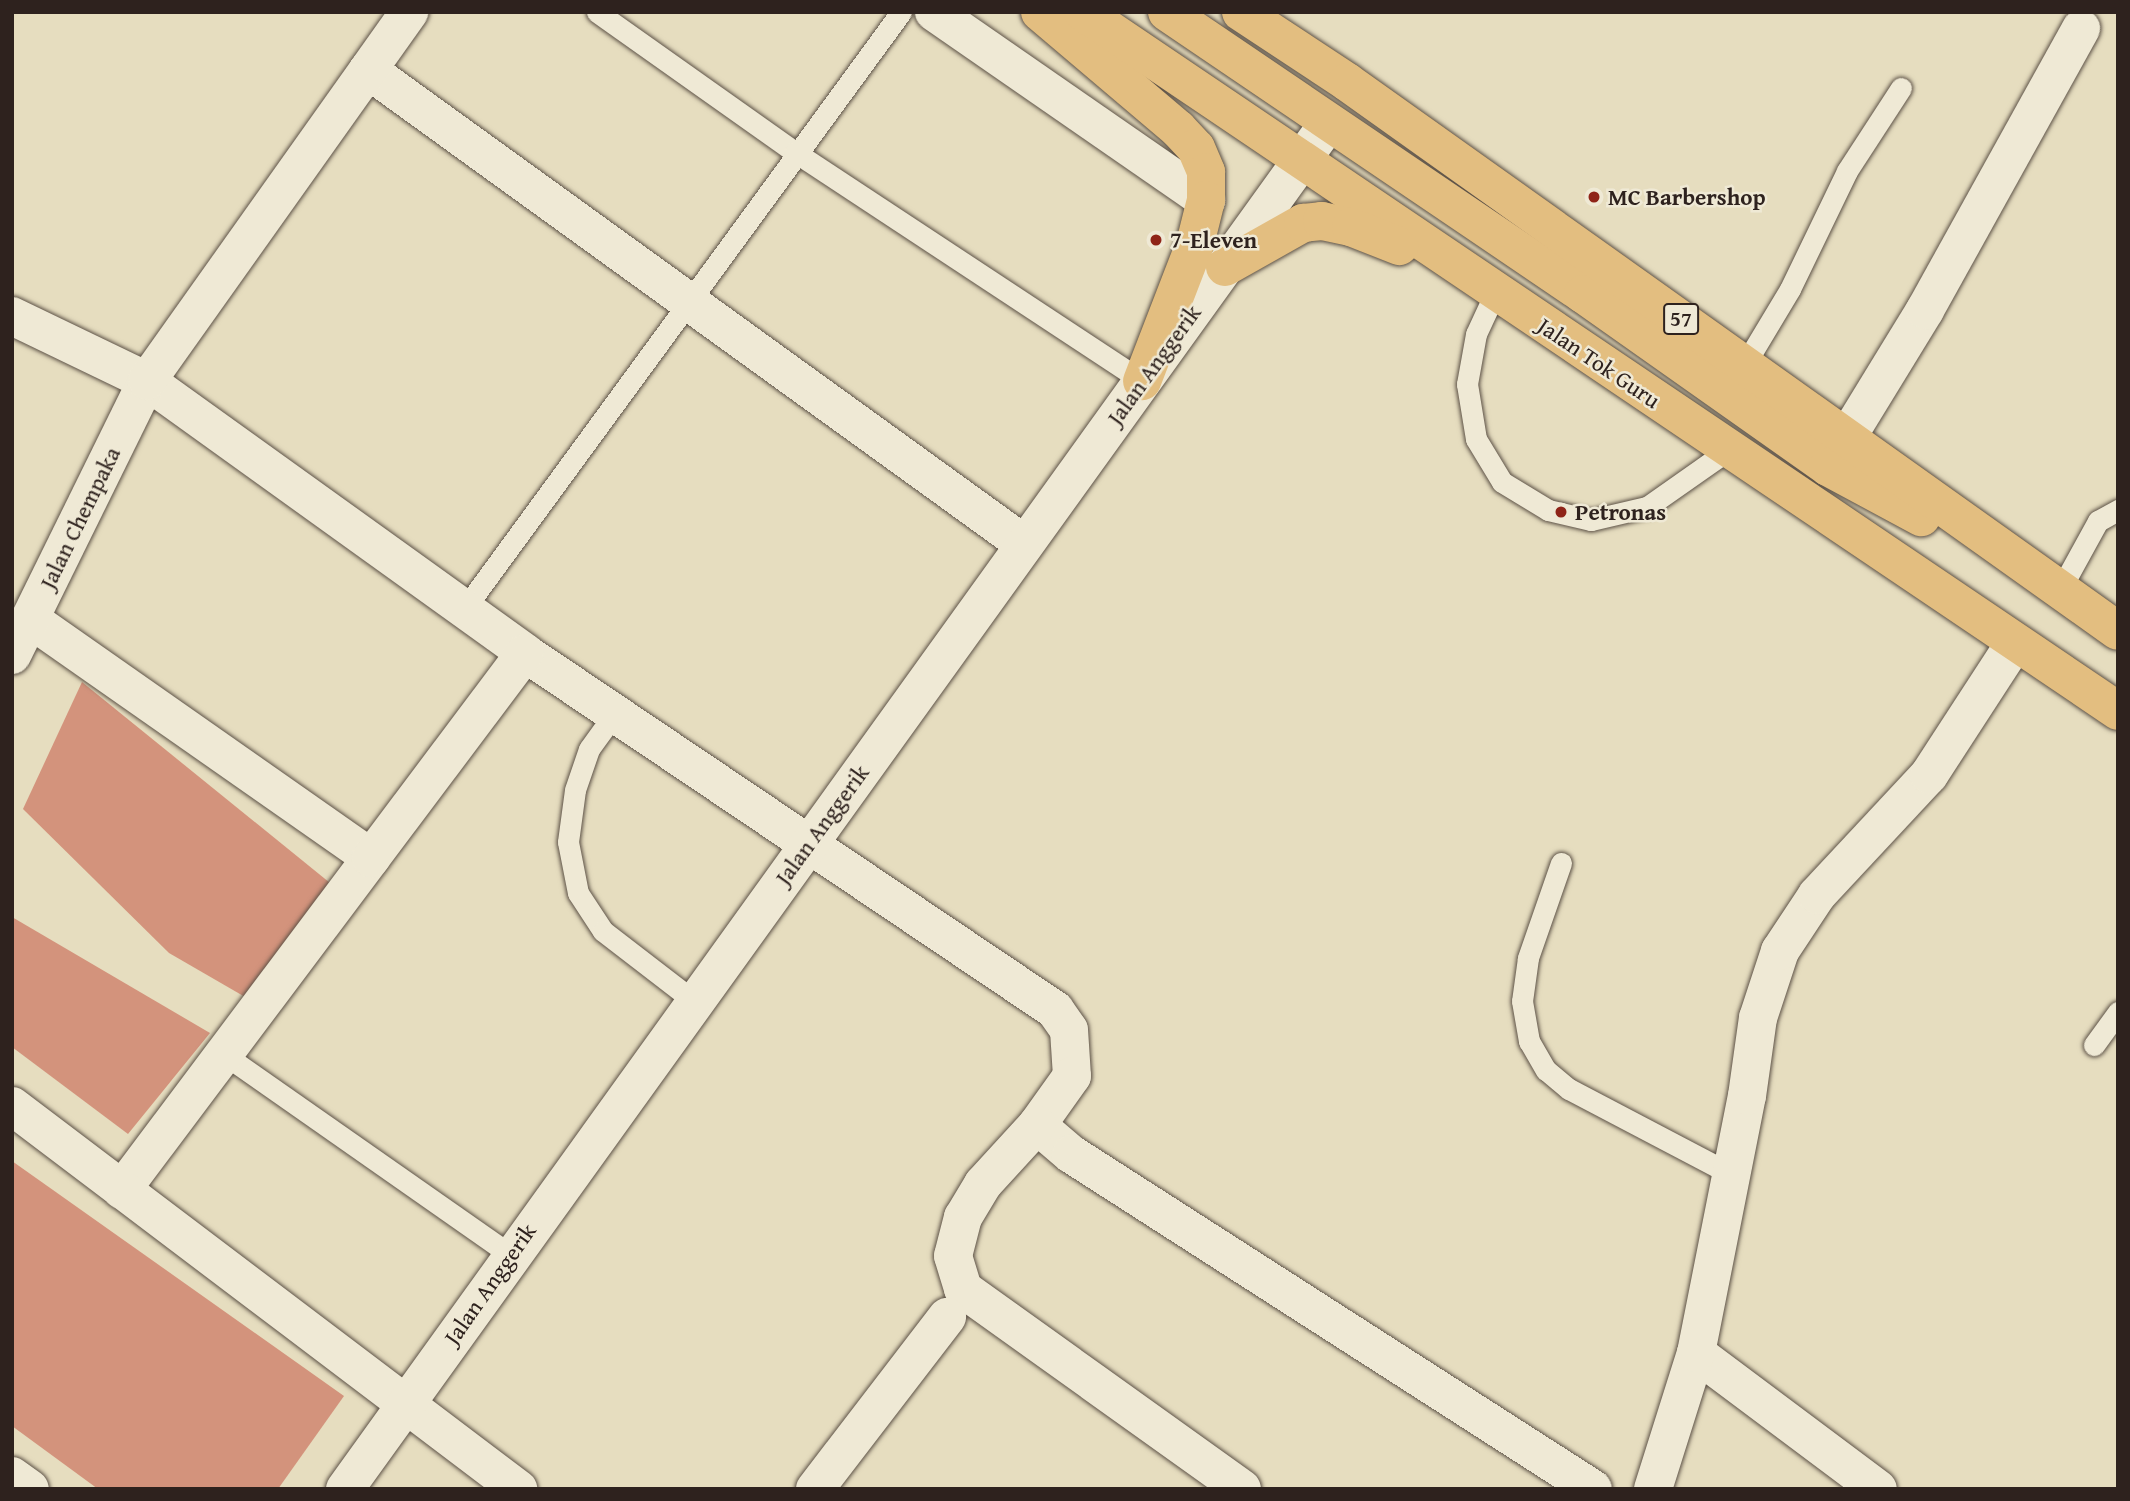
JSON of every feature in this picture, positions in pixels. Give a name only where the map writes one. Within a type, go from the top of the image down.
[{"type":"main road","points":[[1040,12],[1196,148],[1206,172],[1206,200],[1195,244],[1142,381]]},
{"type":"main road","name":"Jalan Tok Guru","points":[[1083,12],[2014,644],[2118,711]]},
{"type":"main road","points":[[1167,12],[1828,467],[2060,590]]},
{"type":"main road","name":"57","points":[[1249,15],[1745,364],[1846,439],[2118,631]]},
{"type":"main road","points":[[1225,267],[1283,231],[1322,220],[1463,271]]},
{"type":"street","name":"Jalan Chempaka","points":[[12,655],[147,381],[409,12]]},
{"type":"street","points":[[934,12],[1206,200]]},
{"type":"street","points":[[1846,439],[1932,298],[2081,27]]},
{"type":"street","points":[[368,70],[1024,544]]},
{"type":"street","name":"Jalan Anggerik","points":[[345,1489],[1329,122]]},
{"type":"street","points":[[12,316],[147,381],[524,653],[1063,1018],[1074,1054],[1072,1076],[1037,1125],[983,1184],[963,1217],[953,1256],[963,1289],[1242,1489]]},
{"type":"street","points":[[30,619],[371,858]]},
{"type":"street","points":[[1653,1489],[1696,1353],[1733,1175],[1758,1018],[1780,951],[1817,895],[1928,775],[2014,644]]},
{"type":"street","points":[[122,1189],[524,653]]},
{"type":"street","points":[[12,1106],[518,1489]]},
{"type":"street","points":[[1037,1125],[1071,1154],[1593,1489]]},
{"type":"street","points":[[815,1489],[947,1317]]},
{"type":"street","points":[[1696,1353],[1878,1489]]},
{"type":"street","points":[[12,1476],[30,1489]]},
{"type":"lane","points":[[597,12],[795,152],[1142,381]]},
{"type":"lane","points":[[465,608],[795,152],[901,12]]},
{"type":"lane","points":[[1745,364],[1790,289],[1847,172],[1901,88]]},
{"type":"lane","points":[[1496,293],[1476,334],[1467,384],[1476,439],[1502,482],[1548,510],[1591,520],[1647,507],[1728,450]]},
{"type":"lane","points":[[2060,590],[2098,521],[2118,510]]},
{"type":"lane","points":[[615,713],[589,749],[575,790],[568,842],[578,892],[603,931],[694,1001]]},
{"type":"lane","points":[[1561,863],[1528,958],[1522,1001],[1529,1041],[1546,1070],[1569,1089],[1733,1175]]},
{"type":"lane","points":[[2094,1045],[2118,1012]]},
{"type":"lane","points":[[225,1055],[511,1255]]},
{"type":"building","points":[[82,682],[335,887],[252,1001],[169,953],[23,809]]},
{"type":"building","points":[[12,917],[210,1033],[128,1134],[12,1047]]},
{"type":"building","points":[[12,1161],[344,1396],[278,1489],[98,1489],[12,1426]]},
{"type":"place","name":"MC Barbershop","points":[[1594,197]]},
{"type":"place","name":"7-Eleven","points":[[1156,240]]},
{"type":"place","name":"Petronas","points":[[1561,512]]}]
